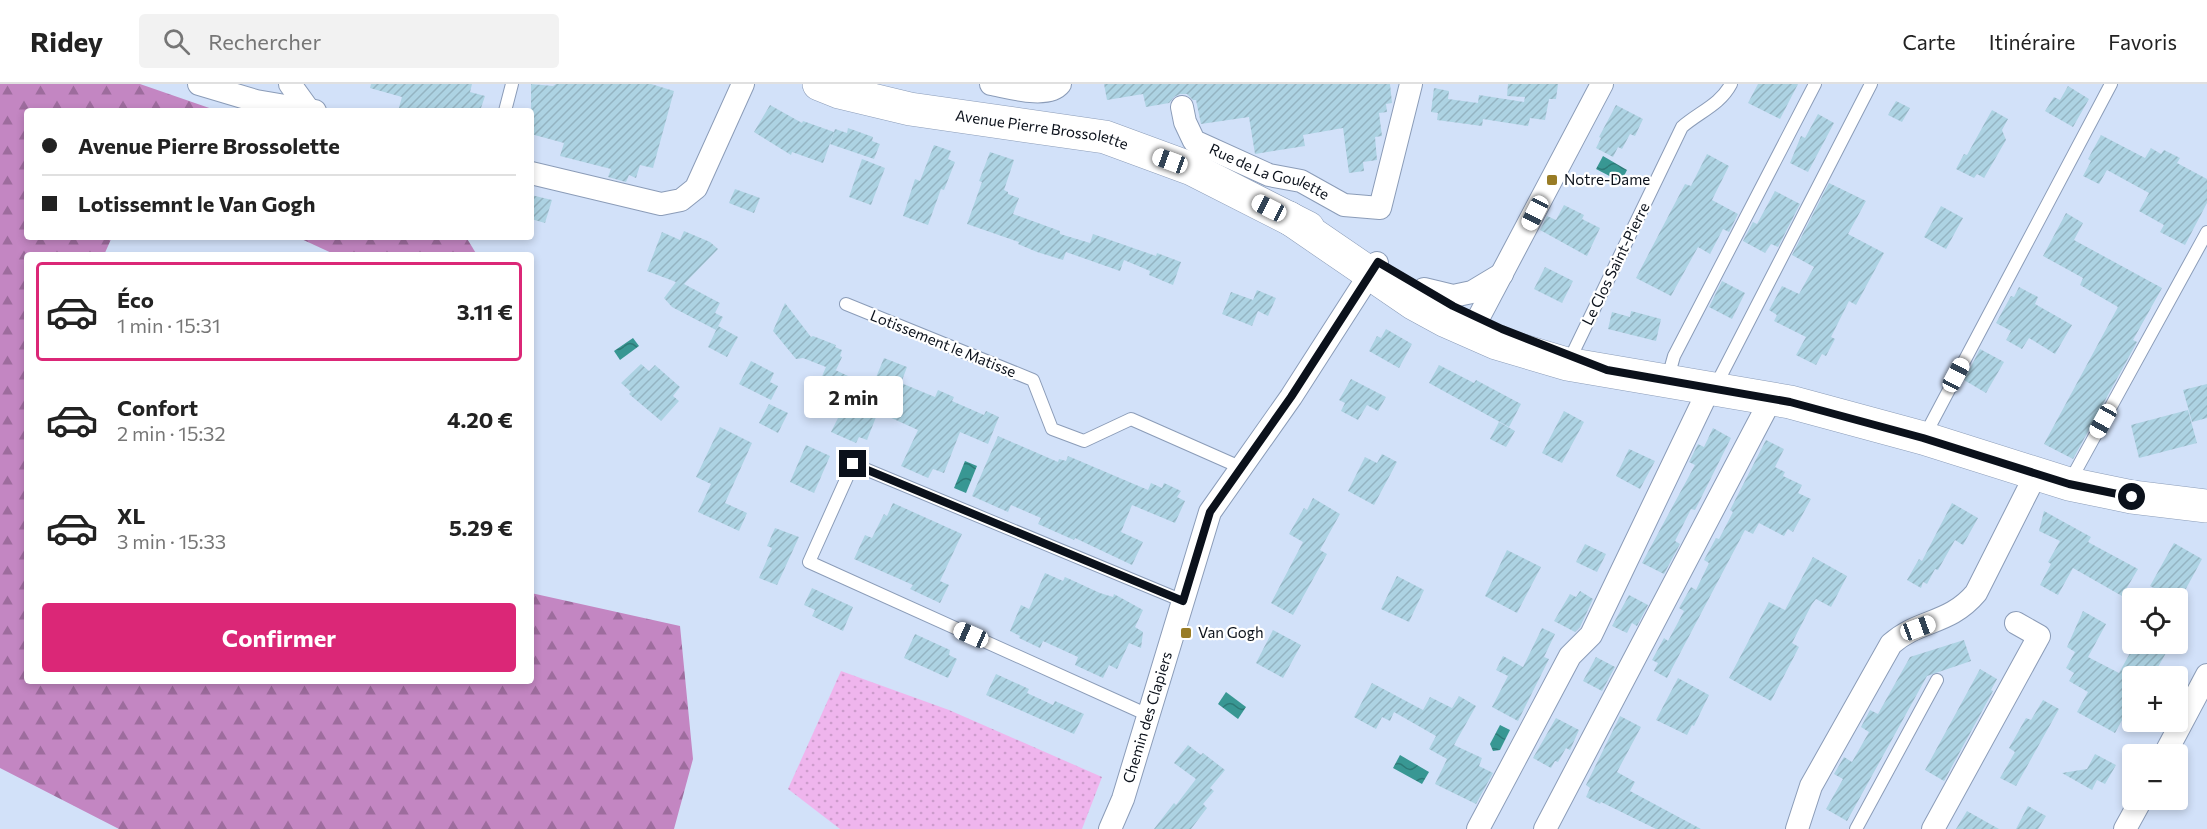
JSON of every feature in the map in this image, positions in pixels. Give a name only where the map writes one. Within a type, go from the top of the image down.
[{"type":"street","points":[[199,84],[256,101],[299,108]]},
{"type":"street","points":[[290,84],[309,108]]},
{"type":"street","points":[[534,174],[661,204],[681,201],[696,188],[743,84]]},
{"type":"street","name":"Avenue Pierre Brossolette","points":[[819,84],[839,92],[910,109],[1105,137],[1192,169],[1288,218],[1374,268],[1424,289],[1453,306],[1496,343],[1607,370],[1790,402],[1923,438],[2069,484],[2149,500],[2207,506]]},
{"type":"street","points":[[991,84],[1042,92],[1056,88],[1060,84]]},
{"type":"street","name":"Rue de La Goulette","points":[[1182,107],[1185,122],[1194,141],[1269,175],[1301,181],[1344,205],[1380,208],[1411,84]]},
{"type":"street","points":[[1475,325],[1602,84]]},
{"type":"street","name":"Avenue Pierre Brossolette","points":[[1374,268],[1421,308],[1475,325]]},
{"type":"street","name":"Chemin des Clapiers","points":[[1110,829],[1123,799],[1210,512],[1291,397],[1374,268]]},
{"type":"street","points":[[1424,289],[1453,296],[1472,292],[1503,273]]},
{"type":"street","points":[[1478,829],[1570,656],[1591,635],[1712,390]]},
{"type":"street","points":[[1545,829],[1771,399]]},
{"type":"street","points":[[1799,828],[1811,786],[1891,644],[1904,633],[1953,614],[1966,606],[1976,593],[2036,474]]},
{"type":"street","name":"Avenue Pierre Brossolette","points":[[2149,500],[2207,523]]},
{"type":"street","points":[[1933,829],[2039,636],[2016,622]]},
{"type":"street","points":[[2170,744],[2207,675]]},
{"type":"street","points":[[2125,829],[2135,810]]},
{"type":"lane","points":[[506,108],[512,84]]},
{"type":"lane","name":"Le Clos Saint-Pierre","points":[[1569,360],[1682,127],[1695,115],[1718,102],[1731,84]]},
{"type":"lane","points":[[1667,382],[1674,356],[1815,84]]},
{"type":"lane","points":[[1712,390],[1871,84]]},
{"type":"lane","points":[[1923,438],[2111,84]]},
{"type":"lane","points":[[2069,484],[2207,232]]},
{"type":"lane","name":"Lotissement le Matisse","points":[[846,304],[1033,380],[1052,429],[1084,441],[1131,419],[1242,468]]},
{"type":"lane","points":[[1148,715],[809,562],[853,464],[1183,601]]},
{"type":"lane","points":[[1856,829],[1937,680]]},
{"type":"shaded area","points":[[841,671],[949,710],[1102,777],[1082,829],[840,829],[788,789]]},
{"type":"green space","points":[[0,84],[140,84],[209,108],[24,108],[24,240],[111,240],[105,252],[24,252],[24,684],[534,684],[534,594],[680,626],[693,759],[674,829],[119,829],[0,768]]},
{"type":"green space","points":[[304,240],[468,240],[475,252],[330,252]]},
{"type":"water","points":[[1603,156],[1627,170],[1621,182],[1596,169]]},
{"type":"water","points":[[633,338],[639,346],[620,360],[614,351]]},
{"type":"water","points":[[965,461],[977,466],[966,493],[954,488]]},
{"type":"water","points":[[1226,692],[1246,707],[1238,719],[1218,704]]},
{"type":"water","points":[[1500,725],[1510,730],[1500,750],[1493,751],[1490,744]]},
{"type":"water","points":[[1400,755],[1429,772],[1422,784],[1393,768]]},
{"type":"building","points":[[371,84],[472,84],[470,92],[485,96],[481,108],[399,108],[402,97],[370,88]]},
{"type":"building","points":[[531,84],[553,86],[556,84],[651,84],[674,91],[653,168],[640,165],[636,178],[629,175],[626,182],[608,177],[611,169],[560,156],[564,143],[534,135],[534,108],[531,108]]},
{"type":"building","points":[[1104,84],[1390,84],[1392,103],[1386,104],[1387,112],[1379,113],[1382,136],[1375,137],[1377,160],[1363,162],[1364,171],[1349,173],[1343,128],[1303,135],[1305,146],[1255,154],[1249,117],[1201,124],[1196,100],[1187,94],[1174,97],[1169,103],[1146,107],[1143,94],[1107,100]]},
{"type":"building","points":[[1508,84],[1558,84],[1556,99],[1549,99],[1545,120],[1530,118],[1528,126],[1483,119],[1482,126],[1437,120],[1438,113],[1431,112],[1434,88],[1449,91],[1448,99],[1478,103],[1479,95],[1524,102],[1525,97],[1507,96]]},
{"type":"building","points":[[1758,84],[1798,84],[1780,119],[1748,103]]},
{"type":"building","points":[[2068,86],[2089,99],[2073,127],[2045,111],[2054,97],[2060,100]]},
{"type":"building","points":[[1896,101],[1910,108],[1902,122],[1888,115]]},
{"type":"building","points":[[770,105],[802,123],[803,121],[834,132],[823,163],[792,152],[791,155],[754,132]]},
{"type":"building","points":[[1616,105],[1643,119],[1635,136],[1630,134],[1622,149],[1618,147],[1613,157],[1596,148],[1601,138],[1599,137]]},
{"type":"building","points":[[1992,110],[2008,119],[2002,130],[2006,140],[1984,178],[1977,174],[1974,178],[1956,169],[1964,154],[1967,155]]},
{"type":"building","points":[[1818,114],[1834,123],[1808,172],[1790,163],[1801,136],[1805,138]]},
{"type":"building","points":[[848,128],[873,137],[872,141],[880,144],[874,159],[830,144],[835,129],[847,133]]},
{"type":"building","points":[[2101,135],[2145,158],[2151,148],[2161,154],[2164,150],[2180,158],[2177,163],[2207,179],[2207,203],[2185,245],[2160,232],[2164,225],[2139,211],[2149,193],[2107,170],[2099,184],[2083,176],[2091,161],[2088,159]]},
{"type":"building","points":[[934,145],[951,151],[948,159],[955,162],[944,190],[941,189],[928,225],[903,216],[915,179],[920,181]]},
{"type":"building","points":[[990,152],[1014,160],[1004,190],[1019,198],[1013,214],[1060,231],[1060,234],[1090,243],[1093,234],[1156,256],[1157,253],[1181,262],[1173,285],[1149,275],[1150,271],[1124,260],[1120,271],[1066,252],[1063,260],[967,224]]},
{"type":"building","points":[[1707,154],[1729,166],[1712,200],[1738,214],[1729,232],[1723,229],[1710,254],[1698,247],[1671,296],[1636,278],[1685,184],[1691,186]]},
{"type":"building","points":[[862,159],[885,168],[871,205],[849,197]]},
{"type":"building","points":[[1829,183],[1866,201],[1848,234],[1884,253],[1856,305],[1849,301],[1831,337],[1835,339],[1826,356],[1822,354],[1816,365],[1796,355],[1806,337],[1774,321],[1777,315],[1769,310],[1782,286],[1799,294],[1814,267],[1792,255]]},
{"type":"building","points":[[735,189],[760,198],[754,213],[729,203]]},
{"type":"building","points":[[1775,191],[1800,204],[1778,247],[1771,244],[1765,253],[1743,241],[1753,222],[1757,224]]},
{"type":"building","points":[[534,196],[552,200],[545,223],[534,220]]},
{"type":"building","points":[[1564,205],[1584,215],[1582,219],[1600,228],[1587,256],[1540,230],[1547,216],[1556,220]]},
{"type":"building","points":[[1941,206],[1963,218],[1946,249],[1924,237]]},
{"type":"building","points":[[2066,213],[2083,223],[2074,240],[2162,288],[2133,340],[2137,342],[2073,459],[2044,444],[2118,307],[2080,285],[2083,278],[2043,256]]},
{"type":"building","points":[[684,231],[710,242],[718,249],[684,284],[720,303],[715,313],[723,317],[716,330],[672,307],[664,298],[676,282],[647,271],[662,232],[680,240]]},
{"type":"building","points":[[1545,267],[1573,281],[1562,303],[1534,289]]},
{"type":"building","points":[[1722,281],[1745,293],[1732,319],[1709,307]]},
{"type":"building","points":[[2019,287],[2038,297],[2035,304],[2072,325],[2055,354],[2029,338],[2022,349],[2006,340],[2011,331],[1996,323],[2011,296],[2014,297]]},
{"type":"building","points":[[1257,290],[1276,298],[1268,316],[1258,311],[1252,326],[1222,314],[1231,292],[1253,300]]},
{"type":"building","points":[[785,303],[811,337],[836,345],[835,347],[842,350],[840,356],[842,357],[836,370],[833,369],[872,387],[884,358],[907,367],[901,383],[935,397],[938,390],[954,397],[952,401],[984,415],[986,411],[999,417],[988,444],[960,432],[944,473],[933,469],[928,478],[901,466],[918,430],[878,412],[867,440],[859,437],[856,443],[831,432],[839,416],[844,418],[841,411],[849,393],[820,381],[826,367],[803,358],[796,359],[773,331]]},
{"type":"building","points":[[1631,311],[1661,319],[1656,341],[1608,329],[1612,312],[1630,317]]},
{"type":"building","points":[[718,326],[738,337],[727,357],[708,347]]},
{"type":"building","points":[[1386,329],[1412,344],[1399,368],[1369,351],[1377,336],[1381,338]]},
{"type":"building","points":[[1980,349],[2004,362],[1986,393],[1964,380]]},
{"type":"building","points":[[751,361],[774,373],[770,382],[778,386],[771,400],[739,384]]},
{"type":"building","points":[[641,364],[649,371],[655,365],[680,387],[673,396],[679,401],[661,421],[629,394],[631,392],[621,383]]},
{"type":"building","points":[[1439,365],[1474,383],[1476,380],[1521,404],[1509,427],[1429,383]]},
{"type":"building","points":[[1351,379],[1386,397],[1378,411],[1367,405],[1358,420],[1341,411],[1345,403],[1339,400]]},
{"type":"building","points":[[2207,384],[2207,418],[2192,422],[2183,390]]},
{"type":"building","points":[[769,404],[788,413],[778,433],[759,423]]},
{"type":"building","points":[[2188,410],[2197,443],[2139,458],[2131,425]]},
{"type":"building","points":[[1564,411],[1584,422],[1562,463],[1542,453]]},
{"type":"building","points":[[1499,422],[1515,431],[1506,447],[1490,439]]},
{"type":"building","points":[[720,427],[752,443],[725,503],[747,513],[739,531],[698,512],[711,484],[696,477]]},
{"type":"building","points":[[1713,428],[1731,438],[1695,510],[1691,509],[1675,541],[1680,544],[1664,574],[1642,563],[1695,465],[1689,462],[1698,444],[1704,447]]},
{"type":"building","points":[[998,436],[1058,462],[1059,459],[1066,461],[1068,456],[1148,490],[1151,483],[1162,488],[1164,483],[1181,491],[1177,497],[1185,501],[1175,523],[1132,505],[1121,532],[1143,542],[1132,565],[1075,538],[1074,540],[1038,524],[1041,518],[1011,505],[1008,512],[972,496]]},
{"type":"building","points":[[1766,440],[1784,449],[1775,467],[1785,472],[1783,476],[1802,485],[1798,493],[1811,499],[1793,532],[1788,529],[1784,536],[1759,523],[1753,534],[1745,530],[1667,678],[1654,671],[1658,663],[1652,660],[1664,638],[1668,641],[1684,611],[1679,608],[1691,587],[1696,590],[1709,563],[1704,560],[1716,538],[1719,539],[1733,512],[1730,510]]},
{"type":"building","points":[[806,445],[830,456],[814,493],[790,482]]},
{"type":"building","points":[[1629,449],[1655,461],[1640,489],[1616,476]]},
{"type":"building","points":[[1382,454],[1397,462],[1374,505],[1348,491],[1365,457],[1377,463]]},
{"type":"building","points":[[1313,498],[1340,514],[1320,550],[1327,554],[1293,615],[1271,603],[1303,542],[1289,534],[1304,508],[1307,510]]},
{"type":"building","points":[[893,503],[962,534],[940,581],[949,585],[940,603],[910,589],[913,585],[854,559],[865,535],[872,538],[884,514],[887,516]]},
{"type":"building","points":[[1952,503],[1978,518],[1963,545],[1955,540],[1938,570],[1935,569],[1927,584],[1923,582],[1921,588],[1907,580],[1919,559],[1922,561]]},
{"type":"building","points":[[2044,511],[2091,537],[2088,542],[2138,569],[2127,588],[2122,588],[2122,596],[2073,568],[2058,595],[2040,585],[2051,564],[2048,562],[2060,541],[2039,531]]},
{"type":"building","points":[[775,528],[799,537],[777,585],[759,578],[772,548],[767,546]]},
{"type":"building","points":[[2174,543],[2202,559],[2186,588],[2150,586]]},
{"type":"building","points":[[1585,544],[1606,554],[1597,572],[1576,562]]},
{"type":"building","points":[[1507,550],[1541,567],[1517,613],[1485,596]]},
{"type":"building","points":[[1813,557],[1847,576],[1831,607],[1816,599],[1812,604],[1792,643],[1799,647],[1771,701],[1729,678],[1769,602],[1785,610]]},
{"type":"building","points":[[1045,573],[1063,581],[1065,577],[1113,597],[1114,594],[1143,610],[1135,627],[1143,632],[1141,648],[1129,643],[1117,669],[1109,665],[1103,678],[1075,665],[1078,657],[1043,641],[1040,648],[1010,631],[1021,605],[1029,609]]},
{"type":"building","points":[[1397,576],[1424,590],[1409,622],[1381,609]]},
{"type":"building","points":[[812,588],[853,607],[843,631],[812,616],[815,610],[804,605]]},
{"type":"building","points":[[1580,591],[1593,599],[1580,627],[1575,632],[1554,621],[1570,594],[1576,597]]},
{"type":"building","points":[[1629,595],[1648,605],[1637,626],[1632,623],[1627,633],[1612,626]]},
{"type":"building","points":[[2083,611],[2106,624],[2088,657],[2119,673],[2122,668],[2122,720],[2115,733],[2077,712],[2088,692],[2069,681],[2074,673],[2066,668],[2075,652],[2067,647]]},
{"type":"building","points":[[1542,628],[1555,634],[1544,657],[1549,659],[1518,721],[1492,707],[1508,676],[1496,670],[1503,656],[1523,667]]},
{"type":"building","points":[[1273,630],[1301,645],[1283,678],[1256,663]]},
{"type":"building","points":[[915,634],[950,650],[949,655],[957,659],[948,678],[904,658]]},
{"type":"building","points":[[1964,640],[1971,661],[1927,676],[1847,821],[1826,809],[1843,779],[1834,774],[1844,757],[1852,762],[1869,732],[1861,727],[1870,710],[1878,714],[1910,657]]},
{"type":"building","points":[[2129,654],[2165,654],[2159,666],[2123,666]]},
{"type":"building","points":[[1596,657],[1615,667],[1602,691],[1583,681]]},
{"type":"building","points":[[1980,669],[1997,679],[1991,690],[1993,691],[1944,781],[1925,770]]},
{"type":"building","points":[[996,674],[1029,689],[1027,693],[1053,705],[1055,701],[1084,714],[1074,734],[986,695]]},
{"type":"building","points":[[1678,678],[1709,695],[1687,735],[1656,720]]},
{"type":"building","points":[[1372,683],[1423,710],[1430,697],[1452,708],[1459,696],[1476,706],[1454,745],[1482,758],[1479,766],[1493,773],[1476,804],[1435,784],[1447,759],[1429,749],[1436,736],[1394,712],[1390,721],[1382,717],[1376,729],[1354,717]]},
{"type":"building","points":[[2043,700],[2059,709],[2016,786],[2000,778],[2015,752],[2009,748],[2026,718],[2031,720]]},
{"type":"building","points":[[1620,716],[1641,727],[1617,772],[1635,782],[1630,791],[1701,829],[1656,829],[1586,797],[1590,788],[1586,785]]},
{"type":"building","points":[[1556,718],[1579,730],[1570,750],[1566,748],[1558,762],[1555,761],[1551,768],[1533,758]]},
{"type":"building","points":[[1188,745],[1225,770],[1210,788],[1214,791],[1203,804],[1207,808],[1191,829],[1154,829],[1196,779],[1174,763]]},
{"type":"building","points":[[2095,754],[2116,765],[2105,784],[2097,780],[2092,790],[2062,773],[2087,769]]},
{"type":"building","points":[[2028,806],[2046,816],[2038,829],[2016,829]]},
{"type":"building","points":[[1967,811],[1999,829],[1956,829]]},
{"type":"place","name":"Notre-Dame","points":[[1552,180]]},
{"type":"place","name":"Van Gogh","points":[[1186,633]]},
{"type":"route","points":[[853,464],[1183,601],[1210,512],[1291,397],[1378,262],[1453,306],[1502,329],[1607,370],[1790,402],[1923,438],[2069,484],[2132,497]]}]
